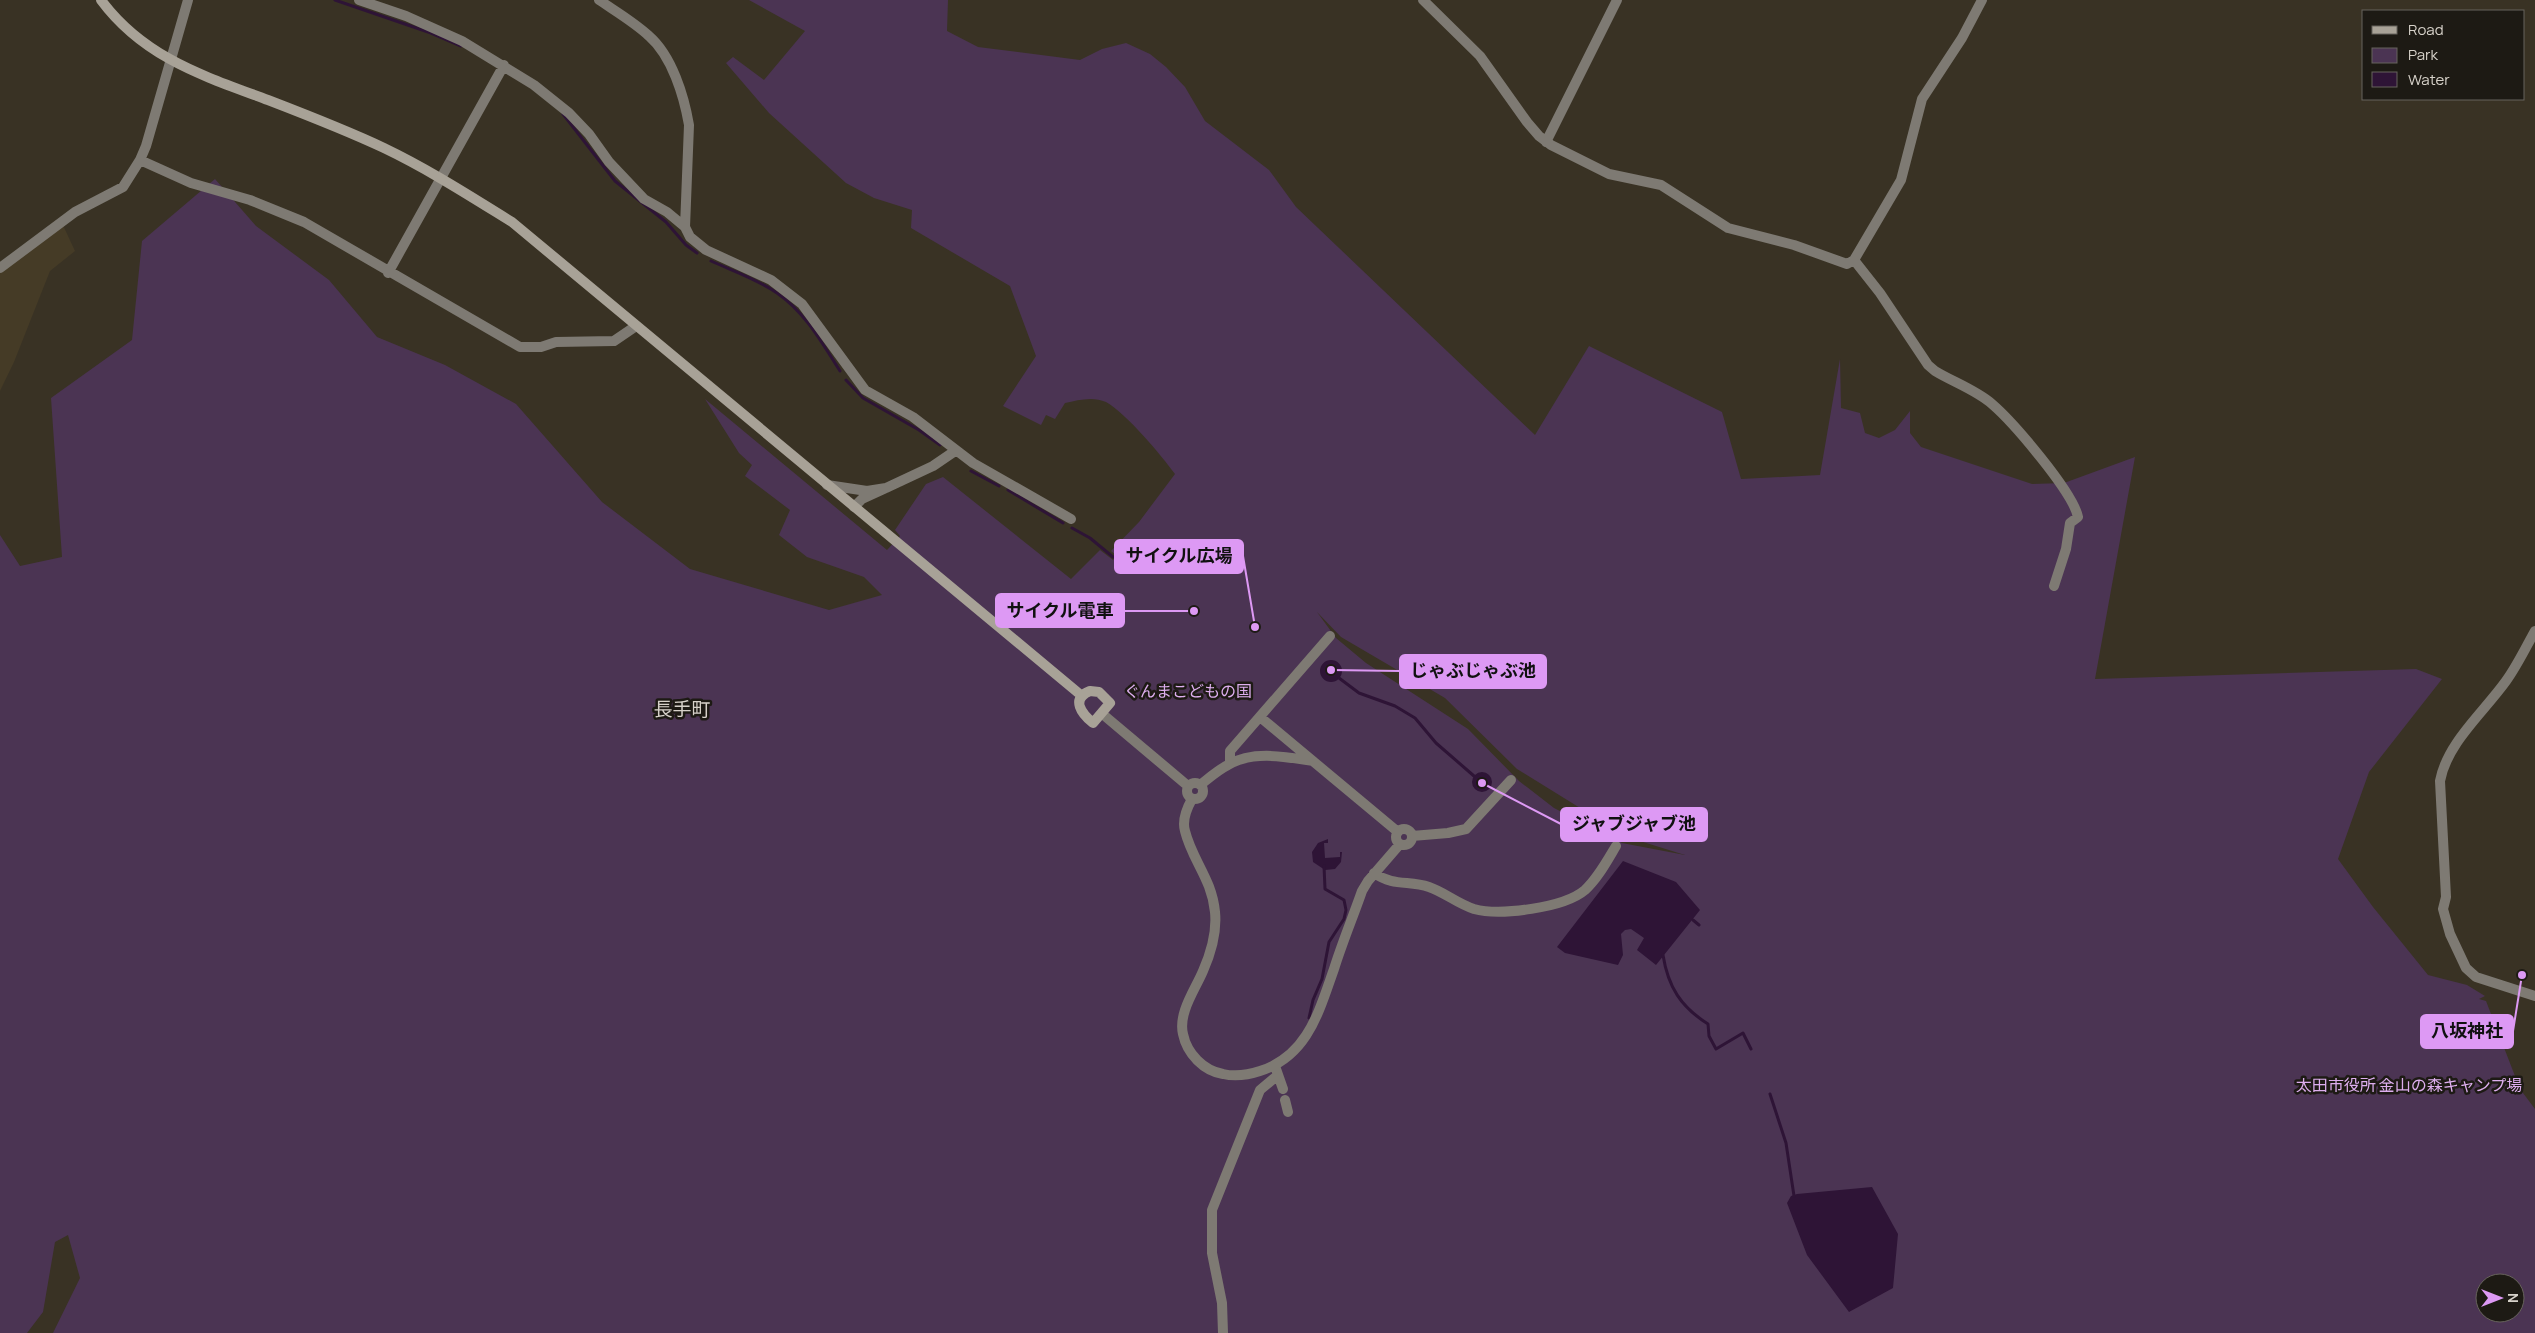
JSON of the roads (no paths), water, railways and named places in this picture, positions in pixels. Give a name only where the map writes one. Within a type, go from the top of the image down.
[{"type":"street","points":[[101,0],[132,34],[171,62],[376,144],[442,178],[512,222],[1082,696]]},
{"type":"street","points":[[0,268],[75,212],[123,187],[140,160],[171,62],[188,0]]},
{"type":"street","points":[[359,0],[406,16],[462,40],[534,85],[569,113],[589,134],[609,162],[644,199],[667,212],[685,227],[690,237],[706,250],[751,270],[783,288],[808,310],[859,384],[938,434],[955,451],[1071,519]]},
{"type":"street","points":[[598,0],[637,27],[658,46],[667,58],[683,101],[689,126],[685,227]]},
{"type":"street","points":[[1422,0],[1480,56],[1527,122],[1546,142],[1602,172],[1661,185],[1728,228],[1794,245],[1843,264],[1854,260],[1901,180],[1922,99],[1962,38],[1982,0]]},
{"type":"street","points":[[1546,142],[1617,0]]},
{"type":"street","points":[[388,273],[504,65]]},
{"type":"street","points":[[140,160],[191,183],[250,200],[304,222],[388,273],[520,347],[541,347],[556,342],[614,341],[636,326]]},
{"type":"street","points":[[1854,260],[1880,293],[1928,365],[1935,372],[1991,403],[2022,435],[2060,484],[2077,512],[2078,517],[2070,523],[2066,548],[2054,586]]},
{"type":"street","points":[[854,507],[862,499],[933,466],[955,451]]},
{"type":"street","points":[[827,485],[867,490],[886,488]]},
{"type":"street","points":[[2535,631],[2507,680],[2451,749],[2444,764],[2440,781],[2446,897],[2443,909],[2458,955],[2466,968],[2476,977],[2535,996]]},
{"type":"street","points":[[1230,764],[1230,752],[1330,636]]},
{"type":"street","points":[[1260,716],[1398,832]]},
{"type":"street","points":[[1106,717],[1188,786]]},
{"type":"street","points":[[1200,785],[1230,764],[1247,758],[1273,756],[1313,762]]},
{"type":"street","points":[[1412,836],[1448,833],[1466,829],[1511,780]]},
{"type":"street","points":[[1188,786],[1194,783],[1200,785]]},
{"type":"street","points":[[1192,799],[1197,799],[1202,794],[1200,785]]},
{"type":"street","points":[[1188,786],[1187,793],[1192,799]]},
{"type":"street","points":[[1192,799],[1185,817],[1185,832],[1211,889],[1215,923],[1209,957],[1183,1018],[1183,1036],[1196,1059],[1214,1072],[1248,1075],[1277,1070]]},
{"type":"street","points":[[1407,830],[1412,836],[1412,841],[1408,845],[1400,844],[1396,838],[1398,832],[1407,830]]},
{"type":"street","points":[[1223,1333],[1222,1303],[1212,1253],[1212,1210],[1260,1090],[1292,1054],[1316,1019],[1362,891],[1374,873],[1400,844]]},
{"type":"street","points":[[1374,873],[1384,880],[1398,884],[1426,886],[1476,909],[1508,912],[1522,911],[1577,895],[1593,882],[1616,846]]},
{"type":"street","points":[[1277,1070],[1283,1089]]},
{"type":"street","points":[[1285,1100],[1288,1112]]},
{"type":"water","points":[[1331,660],[1339,663],[1342,671],[1339,679],[1331,682],[1323,679],[1320,671],[1323,663]]},
{"type":"water","points":[[1482,772],[1489,775],[1492,782],[1489,789],[1482,792],[1475,789],[1472,782],[1475,775]]},
{"type":"water","points":[[1328,839],[1328,843],[1324,843],[1325,858],[1340,857],[1340,852],[1342,852],[1341,862],[1335,869],[1325,870],[1313,862],[1312,852],[1318,843]]},
{"type":"water","points":[[1623,861],[1676,882],[1700,910],[1656,965],[1637,950],[1644,938],[1631,929],[1625,930],[1621,934],[1623,955],[1618,965],[1565,953],[1557,947]]},
{"type":"water","points":[[1872,1187],[1898,1234],[1893,1288],[1849,1312],[1807,1255],[1787,1203],[1791,1196],[1797,1194]]},
{"type":"waterway","points":[[335,0],[431,33],[461,46]]},
{"type":"waterway","points":[[563,114],[615,181],[666,222],[686,245],[697,253]]},
{"type":"waterway","points":[[711,261],[761,284],[787,301],[796,309],[820,339],[840,371]]},
{"type":"waterway","points":[[846,380],[863,398],[919,430],[940,445]]},
{"type":"waterway","points":[[971,471],[999,486]]},
{"type":"waterway","points":[[1008,490],[1063,523]]},
{"type":"waterway","points":[[1072,528],[1090,538],[1113,557]]},
{"type":"waterway","points":[[1339,678],[1359,693],[1395,706],[1415,718],[1436,743],[1474,776]]},
{"type":"waterway","points":[[1309,1018],[1313,1000],[1322,979],[1329,942],[1344,919],[1346,910],[1344,900],[1325,889],[1324,866]]},
{"type":"waterway","points":[[1693,920],[1699,925]]},
{"type":"waterway","points":[[1663,955],[1668,977],[1677,995],[1690,1011],[1708,1024],[1709,1036],[1716,1049],[1743,1033],[1751,1049]]},
{"type":"waterway","points":[[1770,1094],[1786,1143],[1794,1196]]},
{"type":"place","name":"サイクル電車","points":[[1194,611]]},
{"type":"place","name":"サイクル広場","points":[[1255,627]]},
{"type":"place","name":"じゃぶじゃぶ池","points":[[1331,670]]},
{"type":"place","name":"ジャブジャブ池","points":[[1482,783]]},
{"type":"place","name":"八坂神社","points":[[2522,975]]},
{"type":"district","name":"長手町","points":[[682,709]]},
{"type":"park label","name":"ぐんまこどもの国","points":[[1188,691]]},
{"type":"park label","name":"太田市役所 金山の森キャンプ場","points":[[2409,1085]]}]
